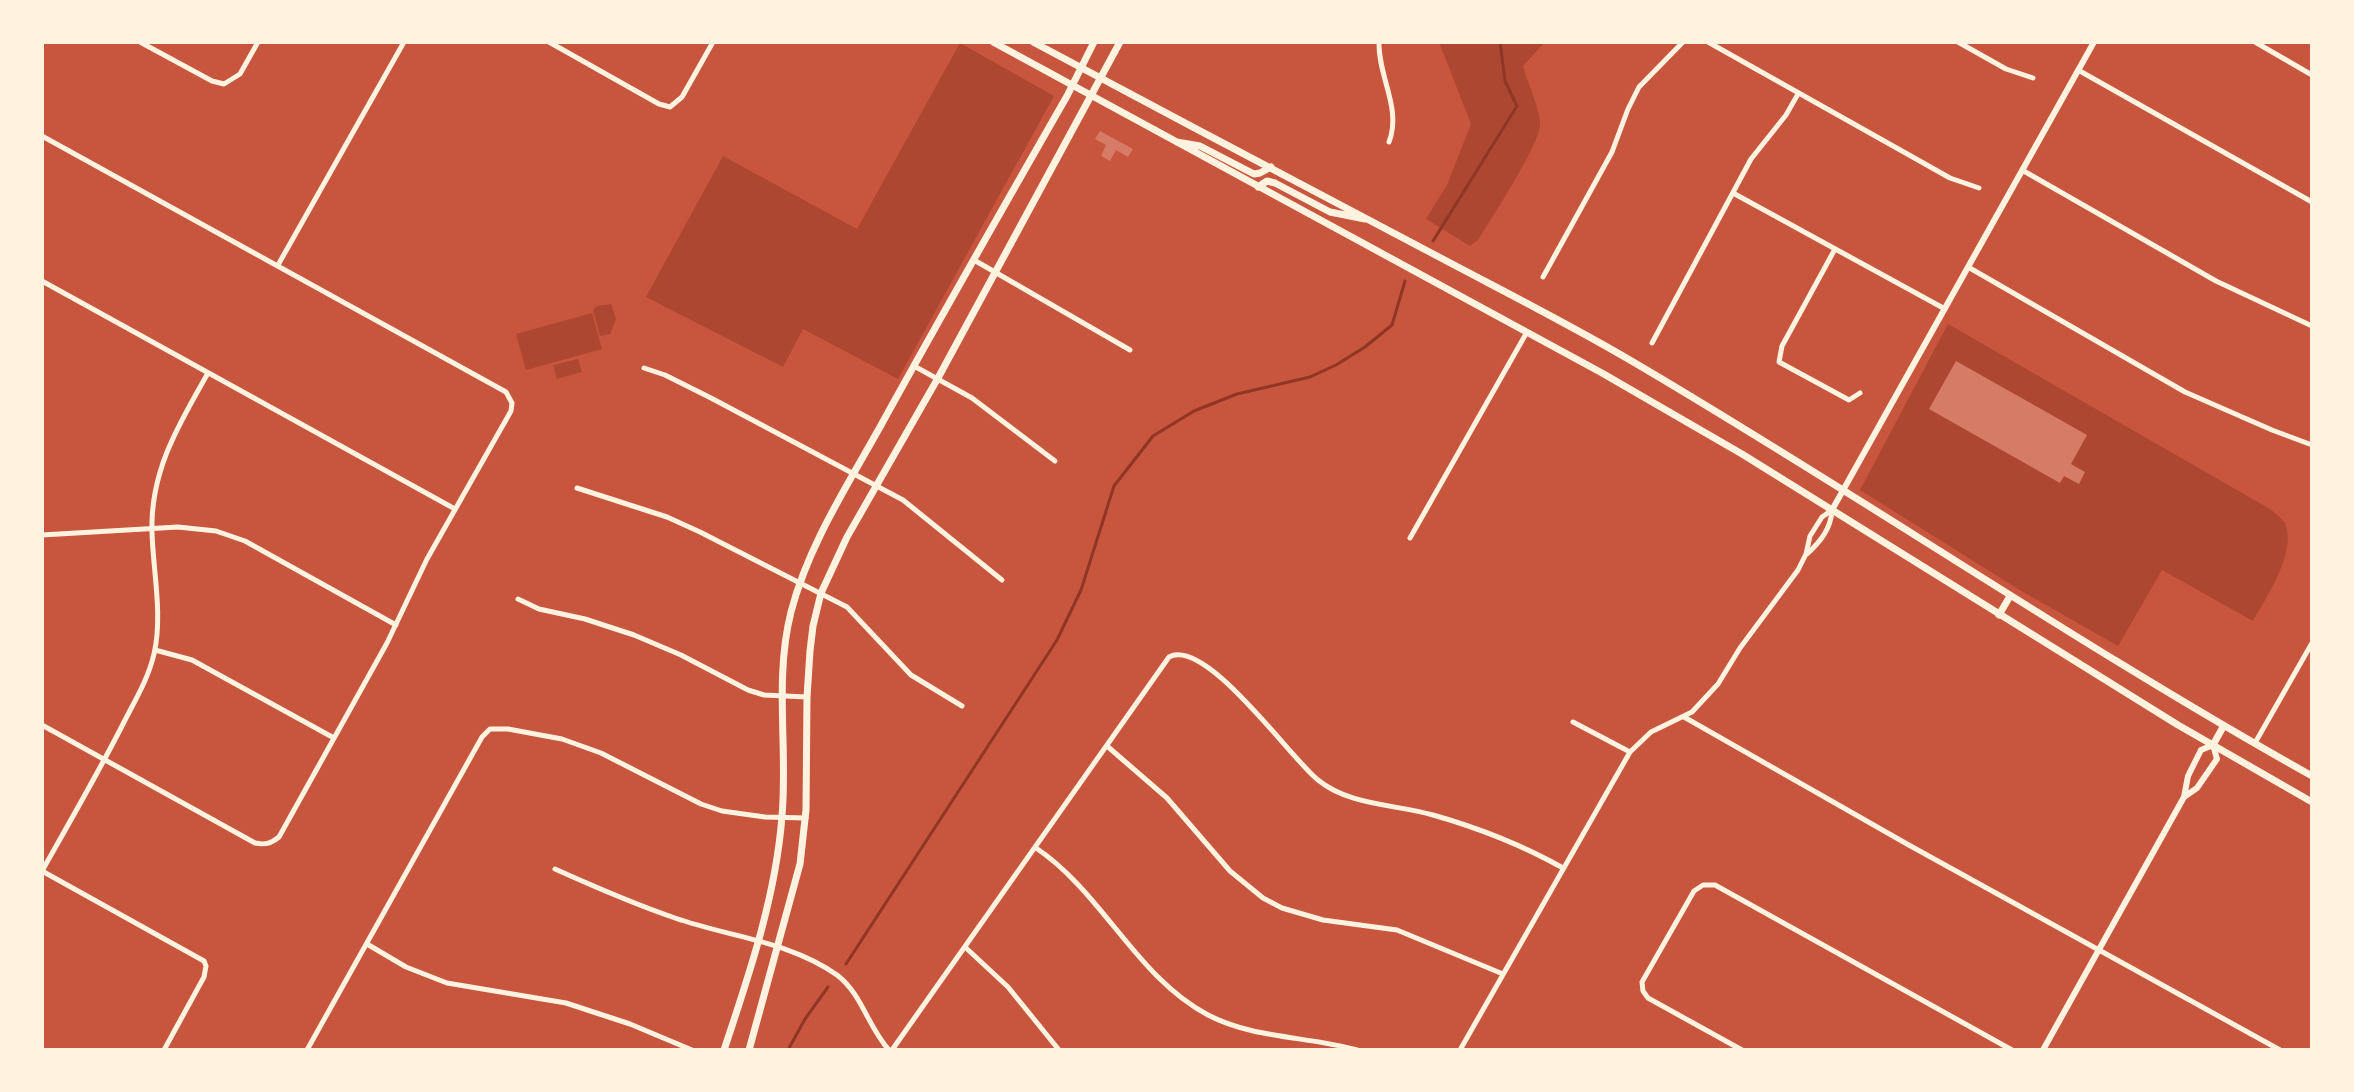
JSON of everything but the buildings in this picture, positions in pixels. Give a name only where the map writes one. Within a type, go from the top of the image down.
[{"type":"main road","points":[[993,42],[1527,332],[1742,454],[1999,615],[2312,802]]},
{"type":"main road","points":[[1033,42],[1637,364],[2223,727],[2312,776]]},
{"type":"main road","points":[[724,1050],[773,881],[782,818],[784,641],[800,583],[814,547],[854,473],[1094,42]]},
{"type":"main road","points":[[749,1050],[800,864],[806,818],[807,697],[813,626],[821,593],[834,562],[996,273],[1120,42]]},
{"type":"main road","points":[[1175,142],[1200,146],[1254,174],[1271,167]]},
{"type":"main road","points":[[1258,187],[1267,181],[1275,183],[1330,212],[1367,219]]},
{"type":"main road","points":[[1999,615],[2010,596]]},
{"type":"main road","points":[[2213,745],[2223,727]]},
{"type":"street","points":[[140,42],[212,81],[224,84],[236,79],[258,42]]},
{"type":"street","points":[[278,265],[404,42]]},
{"type":"street","points":[[553,43],[659,104],[670,107],[679,102],[713,42]]},
{"type":"street","points":[[1379,42],[1383,75],[1395,118],[1389,142]]},
{"type":"street","points":[[1543,277],[1612,152],[1639,87],[1683,42]]},
{"type":"street","points":[[1708,42],[1950,178],[1979,188]]},
{"type":"street","points":[[1958,42],[2006,69],[2033,78]]},
{"type":"street","points":[[1460,1050],[1630,752],[1651,732],[1684,717],[1718,684],[1740,648],[1798,570],[1810,536],[1843,491],[2094,42]]},
{"type":"street","points":[[2255,42],[2312,75]]},
{"type":"street","points":[[2078,70],[2312,202]]},
{"type":"street","points":[[1652,343],[1751,159],[1786,115],[1798,94]]},
{"type":"street","points":[[42,136],[510,397],[511,411],[427,559],[396,625],[279,837],[268,844],[255,843],[42,725]]},
{"type":"street","points":[[2022,170],[2216,281],[2312,326]]},
{"type":"street","points":[[1733,193],[1945,309]]},
{"type":"street","points":[[1835,249],[1782,346],[1779,362],[1847,400],[1860,393]]},
{"type":"street","points":[[974,260],[1130,350]]},
{"type":"street","points":[[1968,267],[2185,392],[2312,445]]},
{"type":"street","points":[[42,281],[455,509]]},
{"type":"street","points":[[1410,538],[1527,332]]},
{"type":"street","points":[[913,366],[994,413],[1055,461]]},
{"type":"street","points":[[644,368],[700,392],[914,507],[1002,580]]},
{"type":"street","points":[[164,1050],[204,977],[206,966],[198,957],[42,871],[146,680],[155,650],[152,528],[159,468],[172,436],[208,373]]},
{"type":"street","points":[[577,488],[667,517],[757,559],[847,607],[911,675],[962,706]]},
{"type":"street","points":[[1806,554],[1820,542],[1832,521],[1832,510]]},
{"type":"street","points":[[42,535],[197,528],[236,537],[396,625]]},
{"type":"street","points":[[518,599],[539,609],[585,619],[634,635],[681,655],[748,690],[783,697],[807,697]]},
{"type":"street","points":[[2255,744],[2312,643]]},
{"type":"street","points":[[155,650],[178,654],[200,664],[334,738]]},
{"type":"street","points":[[555,869],[676,919],[779,946],[816,963],[856,995],[871,1027],[891,1050],[1169,657],[1179,653],[1189,655],[1227,683],[1306,770],[1332,790],[1360,800],[1434,815],[1507,839],[1563,868]]},
{"type":"street","points":[[1684,717],[2280,1050]]},
{"type":"street","points":[[1573,722],[1630,752]]},
{"type":"street","points":[[311,1049],[482,737],[490,729],[508,729],[562,739],[601,753],[701,804],[741,814],[806,818]]},
{"type":"street","points":[[2043,1050],[2184,797],[2188,776],[2201,750],[2213,745],[2217,759],[2197,788],[2184,797]]},
{"type":"street","points":[[1107,746],[1167,798],[1230,871],[1263,898],[1292,912],[1323,920],[1397,930],[1503,974]]},
{"type":"street","points":[[1036,848],[1087,893],[1159,978],[1188,1003],[1244,1029],[1357,1050]]},
{"type":"street","points":[[1742,1050],[1648,998],[1643,991],[1642,982],[1694,891],[1709,884],[2012,1050]]},
{"type":"street","points":[[367,944],[406,967],[447,983],[566,1003],[630,1024],[692,1050]]},
{"type":"street","points":[[965,947],[1008,987],[1059,1050]]},
{"type":"shaded area","points":[[1439,42],[1545,42],[1523,66],[1538,112],[1538,135],[1503,200],[1478,240],[1470,246],[1426,219],[1447,185],[1471,124]]},
{"type":"shaded area","points":[[960,43],[1054,96],[898,379],[803,329],[783,367],[646,297],[723,156],[857,229]]},
{"type":"shaded area","points":[[611,304],[616,319],[610,334],[600,336],[593,310],[597,306]]},
{"type":"shaded area","points":[[592,313],[602,349],[526,370],[516,334]]},
{"type":"shaded area","points":[[1948,324],[2280,517],[2288,533],[2284,559],[2253,621],[2162,570],[2118,646],[2018,589],[1860,490]]},
{"type":"shaded area","points":[[578,359],[582,372],[557,379],[553,365]]},
{"type":"waterway","points":[[1433,241],[1517,106],[1505,81],[1500,42]]},
{"type":"waterway","points":[[846,964],[1057,640],[1081,590],[1114,486],[1153,436],[1194,411],[1237,394],[1310,377],[1336,365],[1392,325],[1405,281]]},
{"type":"waterway","points":[[788,1050],[828,987]]}]
